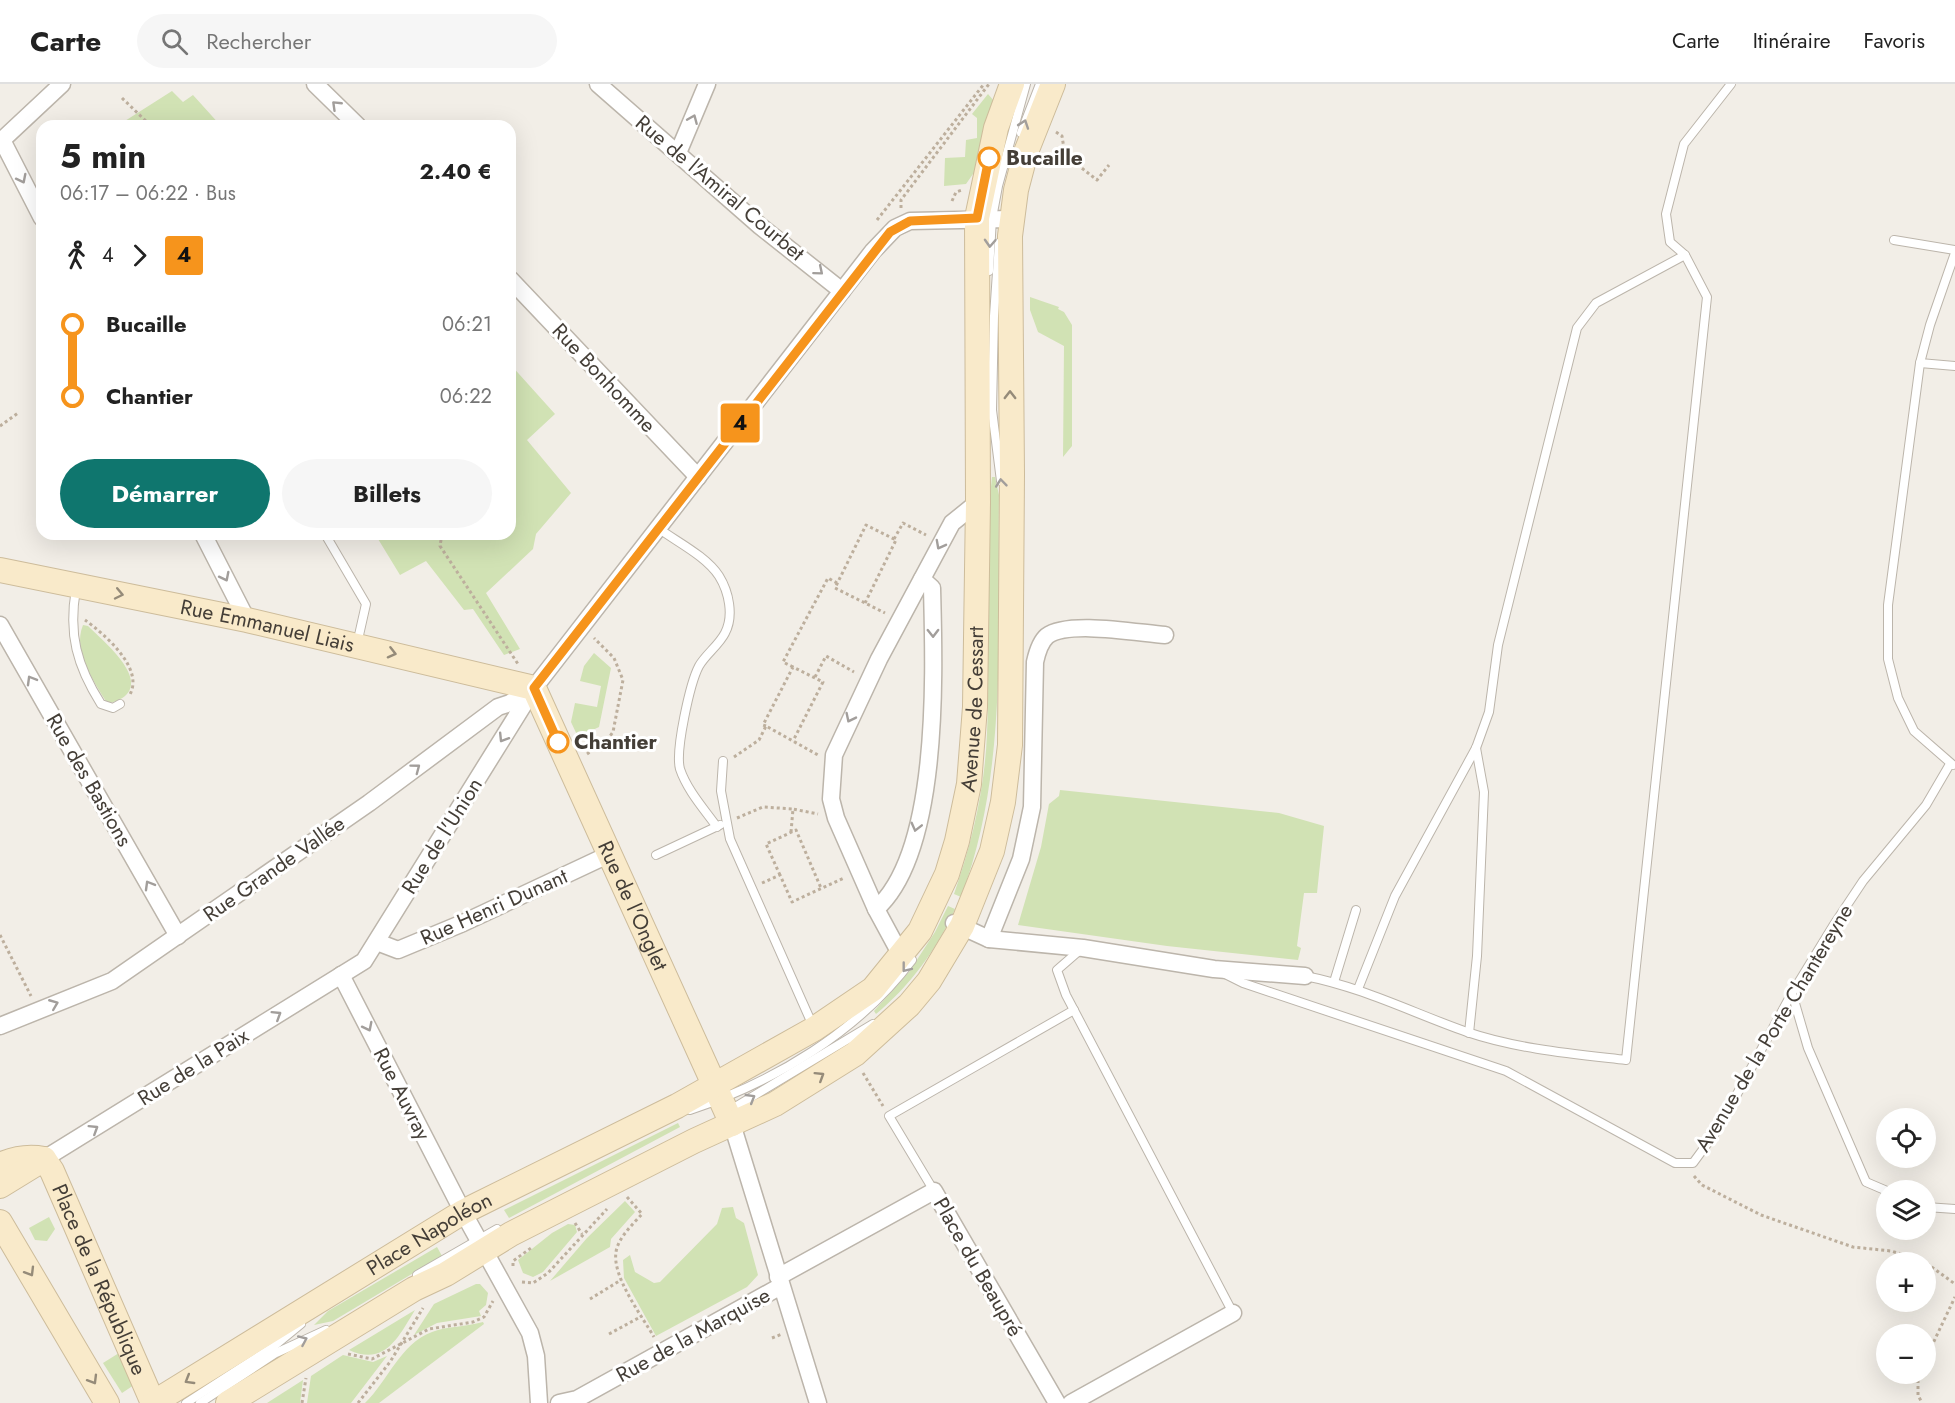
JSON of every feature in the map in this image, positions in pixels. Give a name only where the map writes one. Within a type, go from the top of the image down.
[{"type":"main road","points":[[996,218],[996,128],[1012,84]]},
{"type":"main road","points":[[996,218],[1053,84]]},
{"type":"main road","name":"Avenue de Cessart","points":[[723,1108],[775,1104],[825,1073],[882,1032],[929,981],[958,925],[992,850],[1003,802],[1010,745],[1012,474],[1009,265],[996,218]]},
{"type":"main road","name":"Avenue de Cessart","points":[[723,1108],[814,1029],[873,989],[913,952],[939,895],[957,841],[969,784],[975,707],[978,502],[996,218]]},
{"type":"main road","name":"Rue Emmanuel Liais","points":[[0,570],[247,620],[534,688]]},
{"type":"main road","name":"Rue de l'Onglet","points":[[534,688],[723,1108]]},
{"type":"main road","name":"Place Napoléon","points":[[153,1403],[463,1220],[723,1108]]},
{"type":"main road","name":"Place Napoléon","points":[[228,1403],[414,1288],[446,1274],[481,1245],[511,1234],[723,1108]]},
{"type":"main road","name":"Place de la République","points":[[0,1165],[16,1159],[44,1159]]},
{"type":"main road","name":"Place de la République","points":[[0,1186],[44,1159]]},
{"type":"main road","name":"Place de la République","points":[[44,1159],[52,1171],[153,1403]]},
{"type":"main road","name":"Place de la République","points":[[0,1222],[107,1403]]},
{"type":"street","points":[[36,207],[1,141],[62,84]]},
{"type":"street","points":[[315,84],[352,120]]},
{"type":"street","name":"Rue de l'Amiral Courbet","points":[[598,84],[760,226],[842,291]]},
{"type":"street","points":[[678,153],[707,84]]},
{"type":"street","points":[[534,688],[873,251],[900,224],[910,221],[996,218]]},
{"type":"street","name":"Rue Bonhomme","points":[[516,285],[698,477]]},
{"type":"street","points":[[913,952],[876,909],[835,817],[831,799],[833,763],[842,733],[952,523],[978,502]]},
{"type":"street","points":[[206,540],[247,620]]},
{"type":"street","points":[[876,909],[890,897],[904,864],[925,788],[932,730],[933,641],[932,588],[922,579]]},
{"type":"street","name":"Rue des Bastions","points":[[0,624],[178,936]]},
{"type":"street","points":[[989,939],[1012,883],[1030,816],[1034,785],[1035,662],[1041,644],[1057,631],[1072,628],[1165,635]]},
{"type":"street","name":"Rue Grande Vallée","points":[[0,1026],[112,981],[369,803],[498,707],[510,703],[534,688]]},
{"type":"street","name":"Rue de l'Union","points":[[341,975],[364,961],[377,942],[534,688]]},
{"type":"street","name":"Rue Henri Dunant","points":[[377,942],[398,950],[463,923],[610,854]]},
{"type":"street","name":"Avenue de la Porte Chantereyne","points":[[958,925],[989,939],[1083,948],[1214,969],[1305,976]]},
{"type":"street","name":"Rue de la Paix","points":[[44,1159],[341,975]]},
{"type":"street","name":"Rue Auvray","points":[[341,975],[463,1220],[481,1245],[530,1334],[536,1356],[539,1403]]},
{"type":"street","points":[[723,1108],[780,1282]]},
{"type":"street","name":"Place du Beaupré","points":[[780,1282],[934,1191],[1057,1403]]},
{"type":"street","name":"Rue de la Marquise","points":[[559,1403],[577,1399],[780,1282],[818,1403]]},
{"type":"street","points":[[1071,1403],[1233,1313]]},
{"type":"lane","points":[[951,888],[971,822],[984,714],[987,316],[998,186],[1026,84]]},
{"type":"lane","points":[[1001,611],[1002,491],[992,410],[996,218],[1021,132],[1040,84]]},
{"type":"lane","points":[[1358,989],[1395,896],[1476,748],[1489,712],[1498,645],[1577,328],[1596,303],[1685,255],[1670,242],[1666,214],[1675,174],[1684,144],[1731,84]]},
{"type":"lane","points":[[1894,240],[1955,252],[1930,325],[1920,363],[1888,605],[1888,658],[1898,698],[1914,731],[1953,765]]},
{"type":"lane","name":"Avenue de la Porte Chantereyne","points":[[1305,976],[1358,989],[1469,1033],[1560,1052],[1626,1060],[1707,297],[1685,255]]},
{"type":"lane","points":[[1920,363],[1955,366]]},
{"type":"lane","points":[[658,528],[710,565],[719,576],[729,601],[729,617],[725,633],[699,666],[694,679],[679,752],[680,768],[689,788],[717,827]]},
{"type":"lane","points":[[329,540],[366,604],[357,645]]},
{"type":"lane","points":[[77,585],[73,613],[80,667],[100,704],[113,708],[120,704]]},
{"type":"lane","points":[[1469,1033],[1477,956],[1484,792],[1476,748]]},
{"type":"lane","points":[[723,761],[721,791],[729,839],[814,1029]]},
{"type":"lane","points":[[906,993],[958,925],[986,837],[996,789],[998,761]]},
{"type":"lane","name":"Avenue de la Porte Chantereyne","points":[[1214,969],[1243,983],[1506,1071],[1675,1163],[1693,1163],[1718,1129],[1792,993],[1863,881],[1926,805],[1953,765]]},
{"type":"lane","points":[[656,855],[726,823]]},
{"type":"lane","points":[[1334,982],[1356,910]]},
{"type":"lane","points":[[723,1108],[828,1041],[862,1016],[895,982],[913,952],[937,920]]},
{"type":"lane","points":[[1083,948],[1057,970],[1074,1010],[1233,1313]]},
{"type":"lane","points":[[1792,993],[1808,1048],[1866,1182],[1876,1186]]},
{"type":"lane","points":[[723,1108],[871,1026],[898,1002]]},
{"type":"lane","points":[[934,1191],[889,1116],[1074,1010]]},
{"type":"lane","points":[[609,1173],[691,1131]]},
{"type":"lane","points":[[578,1188],[599,1178]]},
{"type":"lane","points":[[1936,1208],[1955,1209]]},
{"type":"lane","points":[[401,1285],[481,1245],[506,1225]]},
{"type":"lane","points":[[186,1403],[273,1347],[311,1316],[410,1257]]},
{"type":"lane","points":[[200,1403],[276,1353],[332,1326]]},
{"type":"path","points":[[874,224],[984,84]]},
{"type":"path","points":[[900,224],[901,200],[989,84]]},
{"type":"path","points":[[122,99],[145,120]]},
{"type":"path","points":[[1052,129],[1062,136],[1065,155],[1097,180],[1109,165]]},
{"type":"path","points":[[952,201],[956,192]]},
{"type":"path","points":[[0,426],[18,413]]},
{"type":"path","points":[[865,603],[903,523],[941,543]]},
{"type":"path","points":[[894,539],[866,525],[835,588],[900,620]]},
{"type":"path","points":[[440,540],[440,546],[534,688]]},
{"type":"path","points":[[793,741],[823,682],[783,662],[828,578],[837,583]]},
{"type":"path","points":[[73,613],[109,642],[131,670],[132,690],[120,704]]},
{"type":"path","points":[[568,763],[607,740],[613,732],[623,680],[614,658],[582,626]]},
{"type":"path","points":[[814,677],[826,656],[869,680]]},
{"type":"path","points":[[723,761],[737,756],[759,740],[765,726],[763,725],[793,667]]},
{"type":"path","points":[[765,726],[833,763]]},
{"type":"path","points":[[726,823],[763,807],[793,809],[835,817]]},
{"type":"path","points":[[792,832],[793,809]]},
{"type":"path","points":[[821,889],[796,830],[766,844],[792,902],[821,889],[860,871]]},
{"type":"path","points":[[749,888],[780,875]]},
{"type":"path","points":[[0,935],[38,1011]]},
{"type":"path","points":[[861,1070],[889,1116]]},
{"type":"path","points":[[1683,1164],[1702,1185],[1761,1215],[1853,1247],[1891,1251],[1922,1260],[1955,1284]]},
{"type":"path","points":[[629,1190],[623,1193],[642,1214],[622,1238],[616,1252],[621,1280],[656,1342]]},
{"type":"path","points":[[519,1278],[526,1283],[548,1274],[615,1201]]},
{"type":"path","points":[[590,1299],[621,1280]]},
{"type":"path","points":[[339,1352],[372,1359],[429,1329],[473,1322],[484,1317],[493,1304],[493,1294]]},
{"type":"path","points":[[1936,1337],[1955,1297]]},
{"type":"path","points":[[609,1334],[642,1316]]},
{"type":"path","points":[[358,1403],[376,1382],[414,1322]]},
{"type":"path","points":[[1918,1384],[1918,1395],[1922,1403]]},
{"type":"green space","points":[[172,91],[183,102],[193,95],[216,120],[126,120]]},
{"type":"green space","points":[[988,94],[994,101],[978,175],[973,174],[966,184],[944,186],[945,158],[965,157],[966,140],[977,138],[977,118],[972,114]]},
{"type":"green space","points":[[1030,297],[1059,307],[1058,309],[1064,312],[1072,325],[1072,446],[1063,457],[1064,346],[1038,332],[1030,310]]},
{"type":"green space","points":[[516,371],[555,414],[527,440],[571,493],[536,534],[533,549],[486,593],[520,649],[504,655],[473,609],[464,610],[426,561],[400,575],[379,540],[516,540]]},
{"type":"green space","points":[[992,477],[995,477],[999,495],[999,647],[994,749],[987,799],[976,849],[961,897],[954,894],[976,815],[986,754],[987,573]]},
{"type":"green space","points":[[83,625],[88,626],[102,640],[127,669],[131,679],[131,688],[119,700],[107,703],[86,666],[80,645]]},
{"type":"green space","points":[[594,653],[611,668],[599,727],[578,737],[571,722],[575,703],[597,707],[601,686],[580,681],[584,666]]},
{"type":"green space","points":[[1060,790],[1279,813],[1324,826],[1317,893],[1304,893],[1297,946],[1301,948],[1298,960],[1167,946],[1018,925],[1041,847],[1049,804],[1059,796]]},
{"type":"green space","points":[[948,906],[955,909],[931,952],[911,979],[876,1014],[874,1011],[909,972],[935,932]]},
{"type":"green space","points":[[678,1123],[680,1127],[509,1218],[504,1210]]},
{"type":"green space","points":[[625,1201],[635,1212],[611,1239],[610,1247],[550,1281],[587,1238]]},
{"type":"green space","points":[[733,1207],[736,1218],[744,1223],[758,1275],[747,1287],[656,1336],[624,1278],[623,1260],[630,1255],[635,1272],[654,1283],[660,1282],[717,1224],[722,1208]]},
{"type":"green space","points":[[49,1217],[55,1229],[47,1241],[35,1240],[29,1228]]},
{"type":"green space","points":[[568,1224],[575,1225],[577,1232],[543,1272],[533,1277],[523,1273],[518,1260],[552,1233]]},
{"type":"green space","points":[[437,1247],[442,1256],[333,1321],[314,1325],[328,1311]]},
{"type":"green space","points":[[480,1284],[488,1293],[486,1305],[479,1311],[481,1316],[437,1323],[414,1335],[434,1304]]},
{"type":"green space","points":[[415,1310],[397,1339],[381,1352],[372,1355],[349,1350]]},
{"type":"green space","points":[[483,1322],[484,1324],[379,1403],[365,1403],[403,1354],[421,1338],[438,1330]]},
{"type":"green space","points":[[119,1353],[134,1385],[122,1393],[103,1363]]},
{"type":"green space","points":[[343,1355],[373,1362],[387,1356],[351,1403],[307,1403],[311,1376]]},
{"type":"green space","points":[[303,1380],[300,1403],[267,1403]]},
{"type":"bus line","name":"4","points":[[558,742],[534,688],[890,232],[900,224],[910,221],[977,218],[989,158]]},
{"type":"place","name":"Bucaille","points":[[989,158]]},
{"type":"place","name":"Chantier","points":[[558,742]]}]
